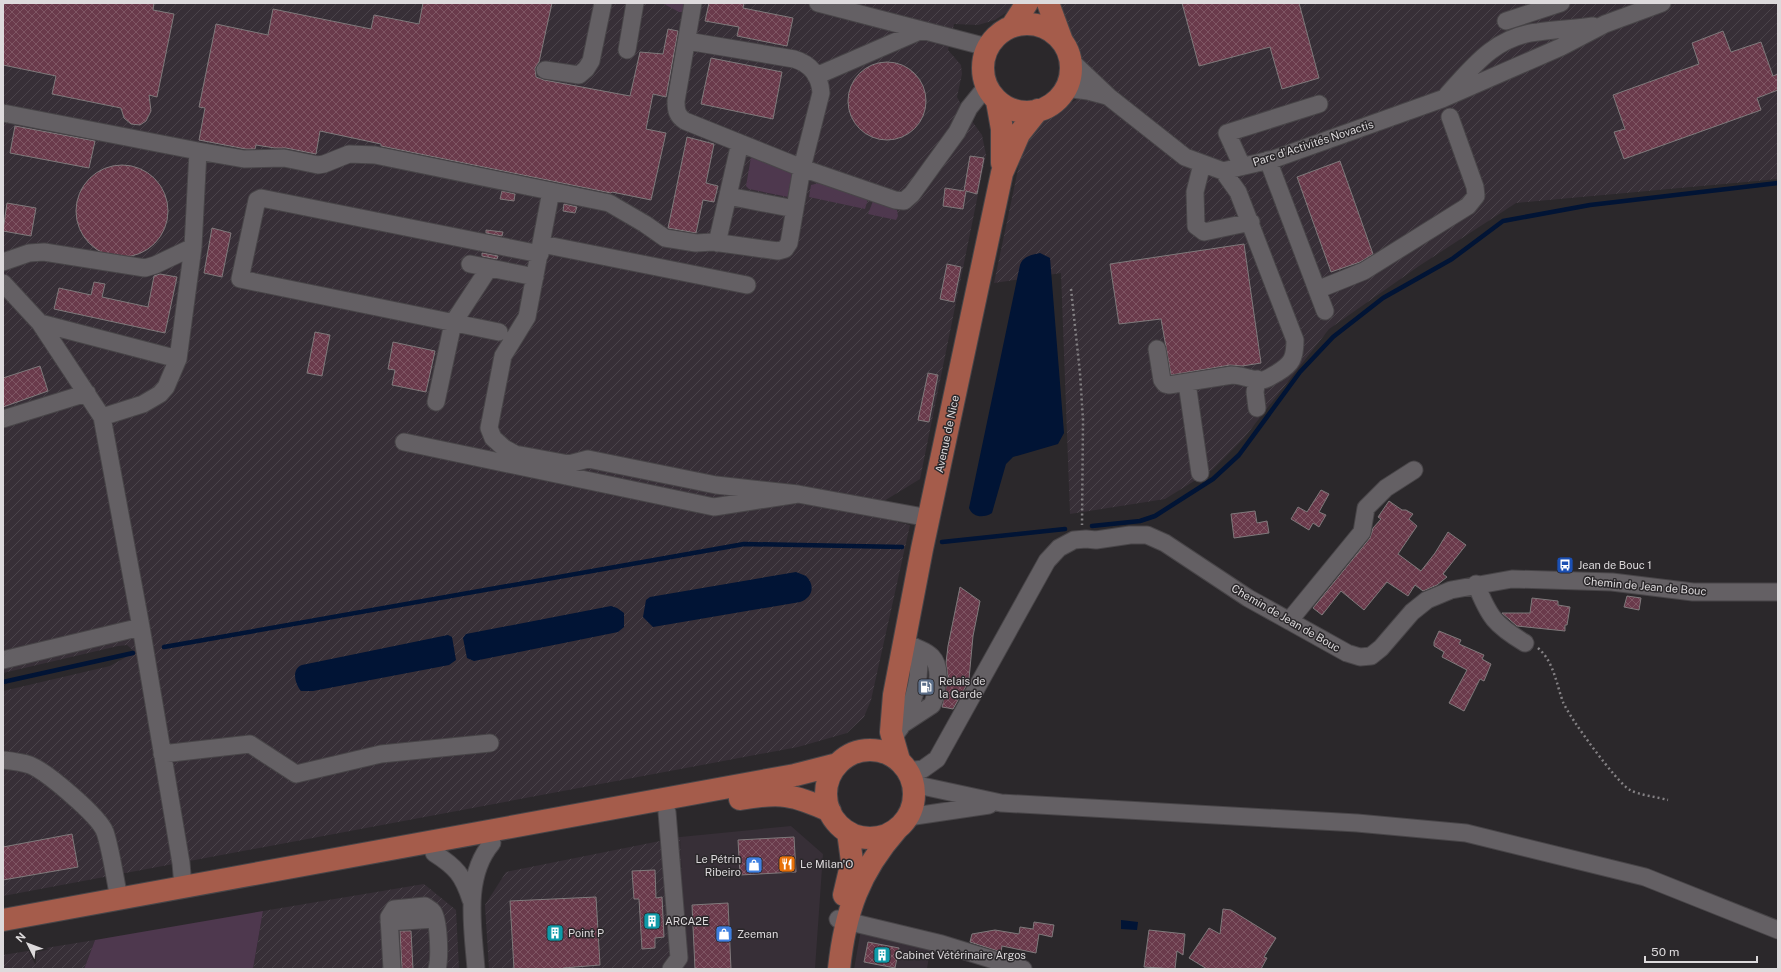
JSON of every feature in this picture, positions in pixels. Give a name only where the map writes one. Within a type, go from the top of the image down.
[{"type":"main road","points":[[1012,26],[1027,3]]},
{"type":"main road","points":[[1048,3],[1071,61],[1071,80],[1066,88],[1051,104],[1038,110],[1016,111],[992,94],[983,74],[983,60],[987,47],[997,34],[1012,26],[1025,23],[1039,25],[1052,31],[1062,41]]},
{"type":"main road","name":"Avenue de Nice","points":[[992,94],[1002,129],[1002,173]]},
{"type":"main road","name":"Avenue de Nice","points":[[861,751],[877,730],[894,695],[909,646],[923,545],[1002,173],[1019,134],[1038,110]]},
{"type":"main road","name":"Avenue de Nice","points":[[894,695],[891,732],[903,765]]},
{"type":"main road","points":[[830,969],[843,919],[867,868],[880,848],[904,822],[914,801],[903,765],[887,753],[874,750],[861,751],[849,756],[838,764],[831,774],[827,786],[826,799],[830,811],[837,823],[848,832],[866,838],[884,836],[904,822]]},
{"type":"main road","points":[[3,920],[787,776],[838,764]]},
{"type":"main road","points":[[3,935],[434,853],[778,794],[802,798],[830,811]]},
{"type":"main road","points":[[839,969],[843,919],[852,861],[848,832]]},
{"type":"street","points":[[545,70],[579,75],[586,69],[590,61],[603,3]]},
{"type":"street","points":[[627,50],[635,3]]},
{"type":"street","points":[[693,3],[676,101],[677,113],[680,117],[685,121],[802,168],[895,200],[904,201],[912,194],[960,128],[969,108],[992,94]]},
{"type":"street","points":[[818,3],[987,47]]},
{"type":"street","points":[[1506,21],[1561,3]]},
{"type":"street","name":"Parc d'Activités Novactis","points":[[1223,171],[1268,160],[1442,99],[1561,48],[1605,24],[1662,3]]},
{"type":"street","name":"Parc d'Activités Novactis","points":[[1442,99],[1476,63],[1498,44],[1520,35],[1605,24]]},
{"type":"street","points":[[816,76],[922,30]]},
{"type":"street","points":[[3,112],[244,159],[284,158],[318,165],[349,154],[358,153],[610,203],[665,238],[696,243],[717,243],[781,250],[789,243],[802,168],[821,93],[816,76],[809,65],[794,59],[687,41]]},
{"type":"street","points":[[1071,61],[1109,97],[1185,158],[1223,171],[1238,192],[1251,222],[1295,340],[1293,360],[1288,366],[1267,379],[1232,375],[1187,383],[1165,384],[1162,380],[1157,349]]},
{"type":"street","points":[[1066,88],[1088,91],[1109,97]]},
{"type":"street","points":[[1242,166],[1227,133],[1319,104]]},
{"type":"street","points":[[1317,290],[1364,271],[1468,206],[1476,196],[1475,187],[1450,116]]},
{"type":"street","points":[[717,243],[740,143]]},
{"type":"street","points":[[102,417],[142,404],[160,394],[166,387],[178,359],[193,247],[198,151]]},
{"type":"street","points":[[1268,160],[1325,311]]},
{"type":"street","points":[[1202,164],[1195,192],[1194,213],[1196,226],[1204,232],[1251,222]]},
{"type":"street","points":[[551,191],[527,317],[503,356],[489,428],[493,438],[504,448],[515,454],[568,464],[588,459],[716,484],[798,494],[929,518]]},
{"type":"street","points":[[728,196],[795,209]]},
{"type":"street","points":[[498,332],[240,279],[256,200],[261,198],[747,285]]},
{"type":"street","points":[[3,262],[29,253],[44,252],[145,268],[193,247]]},
{"type":"street","points":[[470,264],[535,277]]},
{"type":"street","points":[[436,402],[453,323],[489,268]]},
{"type":"street","points":[[3,282],[40,323],[102,417],[141,627],[181,863],[183,886]]},
{"type":"street","points":[[40,323],[178,359]]},
{"type":"street","points":[[1257,379],[1255,392],[1257,408]]},
{"type":"street","points":[[1187,383],[1200,473]]},
{"type":"street","points":[[3,419],[87,393]]},
{"type":"street","points":[[404,442],[714,506],[798,494]]},
{"type":"street","points":[[1289,621],[1362,532],[1366,508],[1386,488],[1414,470]]},
{"type":"street","name":"Chemin de Jean de Bouc","points":[[903,765],[923,769],[937,759],[1047,561],[1059,548],[1074,540],[1096,540],[1130,535],[1147,535],[1165,542],[1248,598],[1347,653],[1360,657],[1370,656],[1381,648],[1412,612],[1427,600],[1450,590],[1476,584],[1512,579],[1612,582],[1693,592],[1778,592]]},
{"type":"street","points":[[1476,584],[1484,604],[1494,621],[1502,629],[1524,644]]},
{"type":"street","points":[[3,660],[141,627]]},
{"type":"street","points":[[909,646],[923,650],[933,658],[938,666],[939,674],[932,705],[903,724],[897,732],[903,765],[1001,803]]},
{"type":"street","points":[[162,754],[250,744],[296,774],[381,754],[490,743]]},
{"type":"street","points":[[3,760],[19,762],[31,766],[49,776],[98,820],[104,832],[119,898]]},
{"type":"street","points":[[904,822],[1001,803],[1357,823],[1466,833],[1645,877],[1778,930]]},
{"type":"street","points":[[667,812],[679,958],[670,969]]},
{"type":"street","points":[[476,969],[472,904],[473,886],[482,856],[492,843]]},
{"type":"street","points":[[434,853],[448,862],[462,876],[472,904]]},
{"type":"street","points":[[392,969],[389,917],[394,909],[425,906],[434,913],[439,962],[437,969]]},
{"type":"street","points":[[843,919],[942,944],[1023,969]]},
{"type":"path","points":[[1071,289],[1080,372],[1082,420],[1082,539]]},
{"type":"path","points":[[1524,644],[1538,648],[1546,654],[1551,663],[1567,712],[1614,776],[1629,790],[1668,800]]},
{"type":"shaded area","points":[[3,3],[1015,3],[1007,12],[995,20],[978,25],[954,24],[948,50],[961,65],[962,74],[957,97],[966,113],[982,135],[986,155],[920,479],[884,501],[881,518],[910,525],[871,700],[864,717],[847,733],[798,747],[3,896],[3,691],[110,666],[135,652],[127,645],[118,646],[3,673]]},
{"type":"shaded area","points":[[662,3],[688,3],[686,12],[679,12]]},
{"type":"shaded area","points":[[1055,3],[1778,3],[1778,179],[1516,203],[1419,266],[1329,329],[1244,438],[1212,470],[1165,499],[1070,514],[1061,273],[994,283],[1023,146],[1037,119],[1076,100],[1086,67],[1075,53]]},
{"type":"shaded area","points":[[751,157],[794,173],[790,196],[788,197],[749,189],[746,186]]},
{"type":"shaded area","points":[[820,181],[868,199],[865,209],[809,197],[811,185],[819,183]]},
{"type":"shaded area","points":[[873,201],[897,210],[898,216],[896,220],[868,214]]},
{"type":"shaded area","points":[[791,826],[823,854],[815,969],[686,969],[680,837]]},
{"type":"shaded area","points":[[680,837],[686,969],[489,969],[485,905],[506,872]]},
{"type":"shaded area","points":[[424,884],[456,910],[459,969],[253,969],[263,911]]},
{"type":"shaded area","points":[[263,911],[253,969],[84,969],[95,940]]},
{"type":"shaded area","points":[[861,929],[931,944],[927,969],[854,969]]},
{"type":"shaded area","points":[[95,940],[84,969],[3,969],[3,955]]},
{"type":"water","points":[[1040,253],[1050,258],[1064,433],[1058,444],[1013,457],[1006,464],[992,513],[986,516],[979,516],[973,514],[969,508],[1020,265],[1023,260],[1031,255]]},
{"type":"water","points":[[796,572],[806,576],[812,588],[810,595],[800,602],[653,627],[643,617],[646,600],[650,597]]},
{"type":"water","points":[[611,606],[624,613],[624,627],[618,632],[474,661],[467,658],[463,638],[466,634]]},
{"type":"water","points":[[448,635],[452,637],[456,660],[449,665],[313,691],[301,691],[297,685],[295,673],[296,670],[302,665]]},
{"type":"water","points":[[1121,920],[1138,922],[1137,930],[1121,929]]},
{"type":"building","points":[[3,3],[154,3],[153,10],[174,14],[157,97],[149,95],[151,111],[146,121],[140,125],[131,124],[124,118],[121,108],[52,94],[56,76],[3,65]]},
{"type":"building","points":[[423,3],[552,3],[539,62],[535,68],[536,77],[544,80],[630,96],[640,52],[663,54],[668,29],[678,31],[666,97],[653,94],[646,129],[666,133],[651,200],[381,146],[381,144],[320,131],[316,154],[286,148],[256,145],[255,149],[246,149],[199,140],[205,108],[199,107],[216,24],[268,35],[273,9],[371,29],[374,15],[419,24]]},
{"type":"building","points":[[709,3],[744,3],[743,8],[793,18],[787,46],[737,36],[739,27],[705,21]]},
{"type":"building","points":[[1182,3],[1299,3],[1319,78],[1282,89],[1270,47],[1199,66]]},
{"type":"building","points":[[1723,31],[1731,52],[1761,42],[1773,76],[1778,74],[1778,90],[1757,98],[1761,110],[1624,159],[1614,132],[1625,129],[1613,95],[1699,64],[1692,43]]},
{"type":"building","points":[[711,58],[782,72],[773,119],[701,104]]},
{"type":"building","points":[[887,62],[902,65],[915,73],[923,86],[926,101],[923,116],[915,129],[902,137],[887,140],[872,137],[859,129],[851,116],[848,101],[851,86],[859,73],[872,65]]},
{"type":"building","points":[[15,126],[95,141],[89,168],[10,153]]},
{"type":"building","points":[[687,137],[714,144],[706,183],[718,186],[714,202],[703,200],[696,233],[668,228]]},
{"type":"building","points":[[970,156],[984,158],[977,194],[966,191],[963,209],[943,206],[945,188],[964,191]]},
{"type":"building","points":[[1340,161],[1373,254],[1360,262],[1331,272],[1297,177]]},
{"type":"building","points":[[122,165],[139,169],[154,179],[164,194],[168,211],[164,228],[154,243],[139,253],[122,257],[105,253],[90,243],[80,228],[76,211],[80,194],[90,179],[105,169]]},
{"type":"building","points":[[502,191],[515,194],[514,201],[500,199]]},
{"type":"building","points":[[7,203],[36,208],[31,236],[3,231]]},
{"type":"building","points":[[564,204],[577,207],[575,213],[563,211]]},
{"type":"building","points":[[212,228],[231,233],[222,277],[204,273]]},
{"type":"building","points":[[486,230],[503,232],[502,236],[486,233]]},
{"type":"building","points":[[1244,244],[1261,363],[1242,366],[1230,365],[1171,375],[1161,319],[1119,324],[1110,264]]},
{"type":"building","points":[[482,253],[498,256],[497,259],[482,256]]},
{"type":"building","points":[[947,264],[961,267],[954,302],[940,299]]},
{"type":"building","points":[[160,274],[177,277],[165,333],[54,309],[59,288],[91,295],[94,282],[105,284],[102,297],[148,307],[154,276]]},
{"type":"building","points":[[315,332],[330,335],[322,376],[307,373]]},
{"type":"building","points":[[393,342],[435,351],[426,392],[392,385],[395,370],[388,369]]},
{"type":"building","points":[[40,366],[48,391],[3,407],[3,378]]},
{"type":"building","points":[[928,373],[938,375],[929,422],[918,420]]},
{"type":"building","points":[[1321,490],[1329,494],[1319,512],[1326,515],[1319,527],[1313,523],[1309,530],[1291,519],[1298,507],[1307,512]]},
{"type":"building","points":[[1389,501],[1402,510],[1406,510],[1413,514],[1409,519],[1417,526],[1398,554],[1421,571],[1435,553],[1448,532],[1466,545],[1443,574],[1447,577],[1437,585],[1423,591],[1415,585],[1408,596],[1387,582],[1364,610],[1341,591],[1322,615],[1313,608],[1370,538],[1373,528],[1381,519],[1378,517]]},
{"type":"building","points":[[1255,511],[1257,523],[1267,521],[1269,533],[1234,538],[1231,514]]},
{"type":"building","points":[[960,587],[980,601],[973,636],[970,679],[953,709],[942,707],[948,677],[946,663],[948,646]]},
{"type":"building","points":[[1627,596],[1641,598],[1639,610],[1624,607]]},
{"type":"building","points":[[1532,598],[1558,601],[1558,605],[1570,607],[1567,625],[1565,625],[1565,631],[1517,626],[1502,613],[1530,613]]},
{"type":"building","points":[[1439,631],[1461,640],[1459,644],[1484,655],[1482,659],[1491,664],[1484,681],[1480,679],[1464,711],[1449,703],[1467,670],[1442,657],[1444,652],[1434,646],[1434,642]]},
{"type":"building","points":[[72,834],[78,867],[3,880],[3,847]]},
{"type":"building","points":[[794,837],[796,872],[740,875],[738,840]]},
{"type":"building","name":"ARCA2E","points":[[655,870],[656,898],[662,897],[664,937],[655,938],[655,948],[642,949],[639,899],[634,899],[632,871]]},
{"type":"building","name":"Point P","points":[[596,897],[600,965],[563,969],[514,969],[510,901]]},
{"type":"building","points":[[728,903],[731,969],[695,969],[692,905]]},
{"type":"building","points":[[1223,909],[1231,910],[1276,938],[1264,957],[1267,958],[1261,969],[1207,969],[1189,958],[1209,928],[1220,934]]},
{"type":"building","points":[[1034,922],[1054,925],[1052,937],[1039,934],[1036,953],[1002,946],[1001,952],[970,942],[972,934],[995,930],[1019,934],[1020,927],[1033,929]]},
{"type":"building","points":[[1149,930],[1185,934],[1183,955],[1177,951],[1175,969],[1144,967]]},
{"type":"building","points":[[400,931],[411,931],[413,969],[402,969]]},
{"type":"building","name":"Cabinet Vétérinaire Argos","points":[[868,942],[899,948],[895,968],[864,962]]},
{"type":"waterway","points":[[1092,526],[1140,521],[1155,516],[1213,479],[1239,455],[1300,372],[1333,337],[1383,298],[1452,259],[1503,221],[1590,205],[1778,183]]},
{"type":"waterway","points":[[942,542],[1065,529]]},
{"type":"waterway","points":[[164,647],[744,544],[902,547]]},
{"type":"waterway","points":[[3,682],[133,653]]},
{"type":"place","name":"Jean de Bouc 1","points":[[1565,565]]},
{"type":"place","name":"Relais de la Garde","points":[[926,687]]},
{"type":"place","name":"Le Milan'O","points":[[787,864]]},
{"type":"place","name":"Le Pétrin Ribeiro","points":[[754,865]]},
{"type":"place","name":"ARCA2E","points":[[652,921]]},
{"type":"place","name":"Point P","points":[[555,933]]},
{"type":"place","name":"Zeeman","points":[[724,934]]},
{"type":"place","name":"Cabinet Vétérinaire Argos","points":[[882,955]]}]
